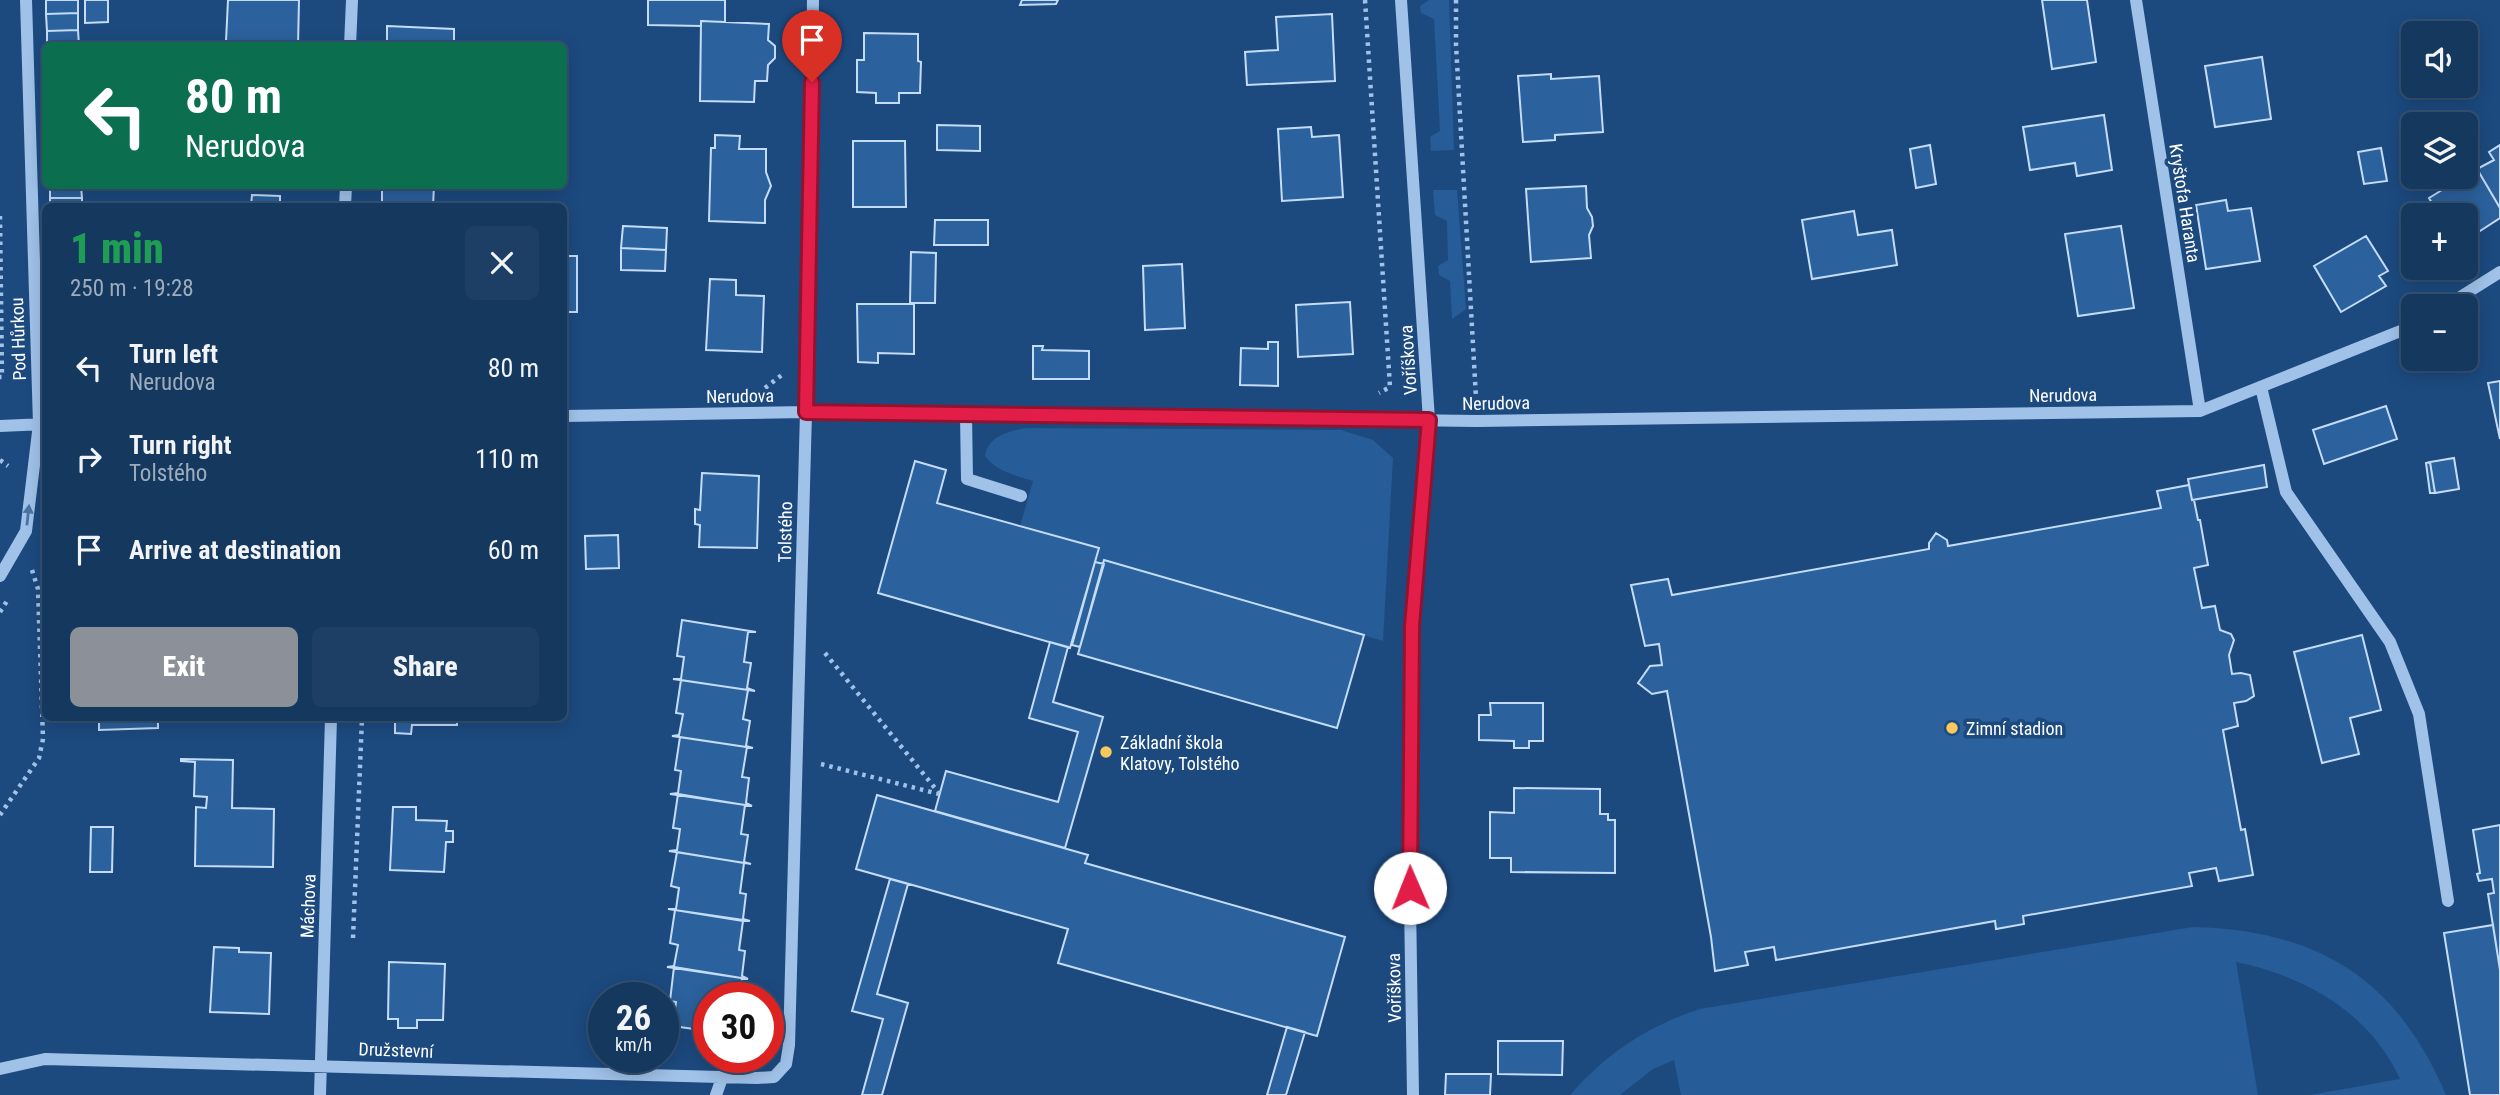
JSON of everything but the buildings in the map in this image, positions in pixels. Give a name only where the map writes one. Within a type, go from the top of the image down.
[{"type":"street","name":"Pod Hůrkou","points":[[0,576],[26,531],[42,424],[26,0]]},
{"type":"street","points":[[350,42],[352,0]]},
{"type":"street","name":"Tolstého","points":[[786,1064],[789,1045],[806,412],[813,0]]},
{"type":"street","name":"Voříškova","points":[[1401,0],[1429,420],[1412,626],[1409,836],[1413,1095]]},
{"type":"street","name":"Kryštofa Haranta","points":[[2136,0],[2200,411]]},
{"type":"street","points":[[2465,294],[2500,272]]},
{"type":"street","name":"Nerudova","points":[[567,416],[806,412],[1477,421],[2200,411],[2401,332]]},
{"type":"street","points":[[2261,387],[2286,492],[2390,642],[2419,714],[2448,901]]},
{"type":"street","points":[[966,414],[967,479],[1021,496]]},
{"type":"street","points":[[0,426],[42,424]]},
{"type":"street","name":"Máchova","points":[[320,1095],[331,721]]},
{"type":"street","name":"Družstevní","points":[[0,1069],[45,1059],[722,1078],[774,1077],[786,1064]]},
{"type":"street","points":[[716,1095],[722,1078]]},
{"type":"path","points":[[1365,0],[1390,387],[1381,393],[1367,393]]},
{"type":"path","points":[[1456,0],[1477,421]]},
{"type":"path","points":[[0,216],[0,377]]},
{"type":"path","points":[[752,388],[765,388],[786,370]]},
{"type":"path","points":[[31,565],[38,589],[42,709]]},
{"type":"path","points":[[822,752],[821,764],[939,794],[824,651],[824,664]]},
{"type":"path","points":[[0,815],[38,758],[43,739],[42,721]]},
{"type":"path","points":[[352,951],[362,721]]},
{"type":"shaded area","points":[[1429,0],[1449,0],[1454,150],[1431,151],[1430,137],[1440,131],[1434,19],[1421,13],[1420,6]]},
{"type":"shaded area","points":[[1433,190],[1457,190],[1466,309],[1452,319],[1450,281],[1439,275],[1438,266],[1448,260],[1447,221],[1435,215]]},
{"type":"shaded area","points":[[1026,428],[1341,430],[1373,440],[1393,458],[1383,641],[1105,561],[1104,564],[1095,562],[1099,548],[1020,526],[1033,481],[1001,469],[985,456],[995,439]]},
{"type":"shaded area","points":[[2193,927],[2238,930],[2278,938],[2315,951],[2348,969],[2377,992],[2403,1020],[2426,1055],[2446,1095],[2310,1095],[2400,1079],[2371,1035],[2333,1001],[2287,977],[2236,962],[2258,1095],[1681,1095],[1674,1060],[1653,1069],[1620,1095],[1570,1095],[1598,1067],[1629,1043],[1662,1024],[1700,1009]]},
{"type":"place","name":"Zimní stadion","points":[[1952,728]]},
{"type":"place","name":"Základní škola Klatovy, Tolstého","points":[[1106,752]]},
{"type":"route","points":[[812,82],[806,412],[1429,420],[1412,626],[1410,888]]}]
